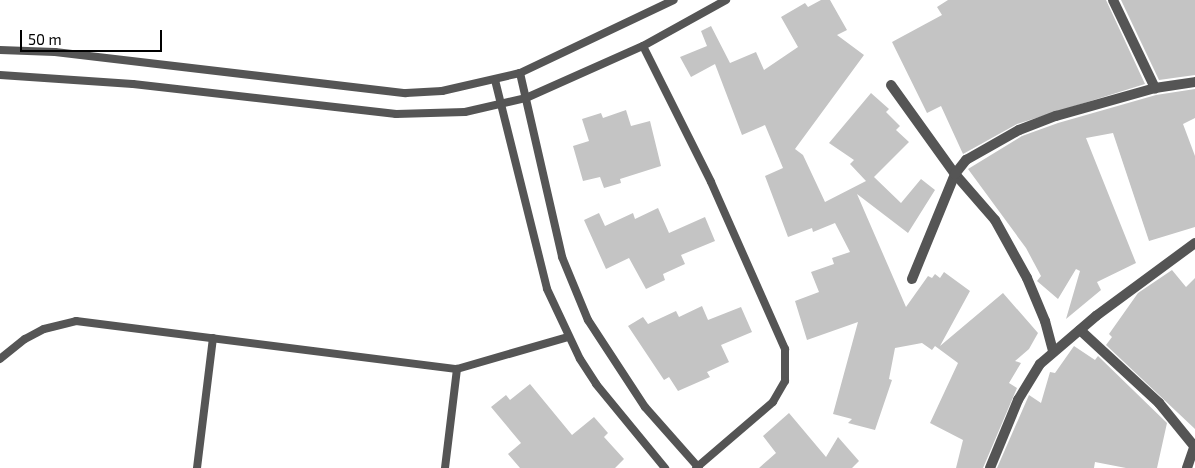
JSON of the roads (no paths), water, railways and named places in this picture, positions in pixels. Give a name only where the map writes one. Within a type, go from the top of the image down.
[{"type":"street","points":[[1114,0],[1156,88]]},
{"type":"street","points":[[912,279],[955,174],[966,160],[983,148],[1019,130],[1056,116],[1156,88],[1195,82]]},
{"type":"street","points":[[891,85],[955,174],[995,220],[1045,321],[1053,351]]},
{"type":"street","points":[[990,468],[1018,400],[1040,364],[1053,351],[1195,243]]},
{"type":"street","points":[[1080,330],[1159,403],[1195,446],[1187,468]]},
{"type":"lane","points":[[0,50],[55,52],[406,93],[442,91],[520,73],[674,0]]},
{"type":"lane","points":[[0,75],[133,84],[396,114],[449,114],[500,105],[526,98],[643,46],[726,0]]},
{"type":"lane","points":[[520,73],[562,257],[588,320],[645,407],[697,467],[773,402],[784,381],[785,349],[711,182],[643,46]]},
{"type":"lane","points":[[495,80],[547,288],[568,337],[596,384],[665,468]]},
{"type":"lane","points":[[0,359],[38,333],[76,321],[457,369],[568,337]]},
{"type":"lane","points":[[197,468],[213,338]]},
{"type":"lane","points":[[445,468],[457,369]]}]
